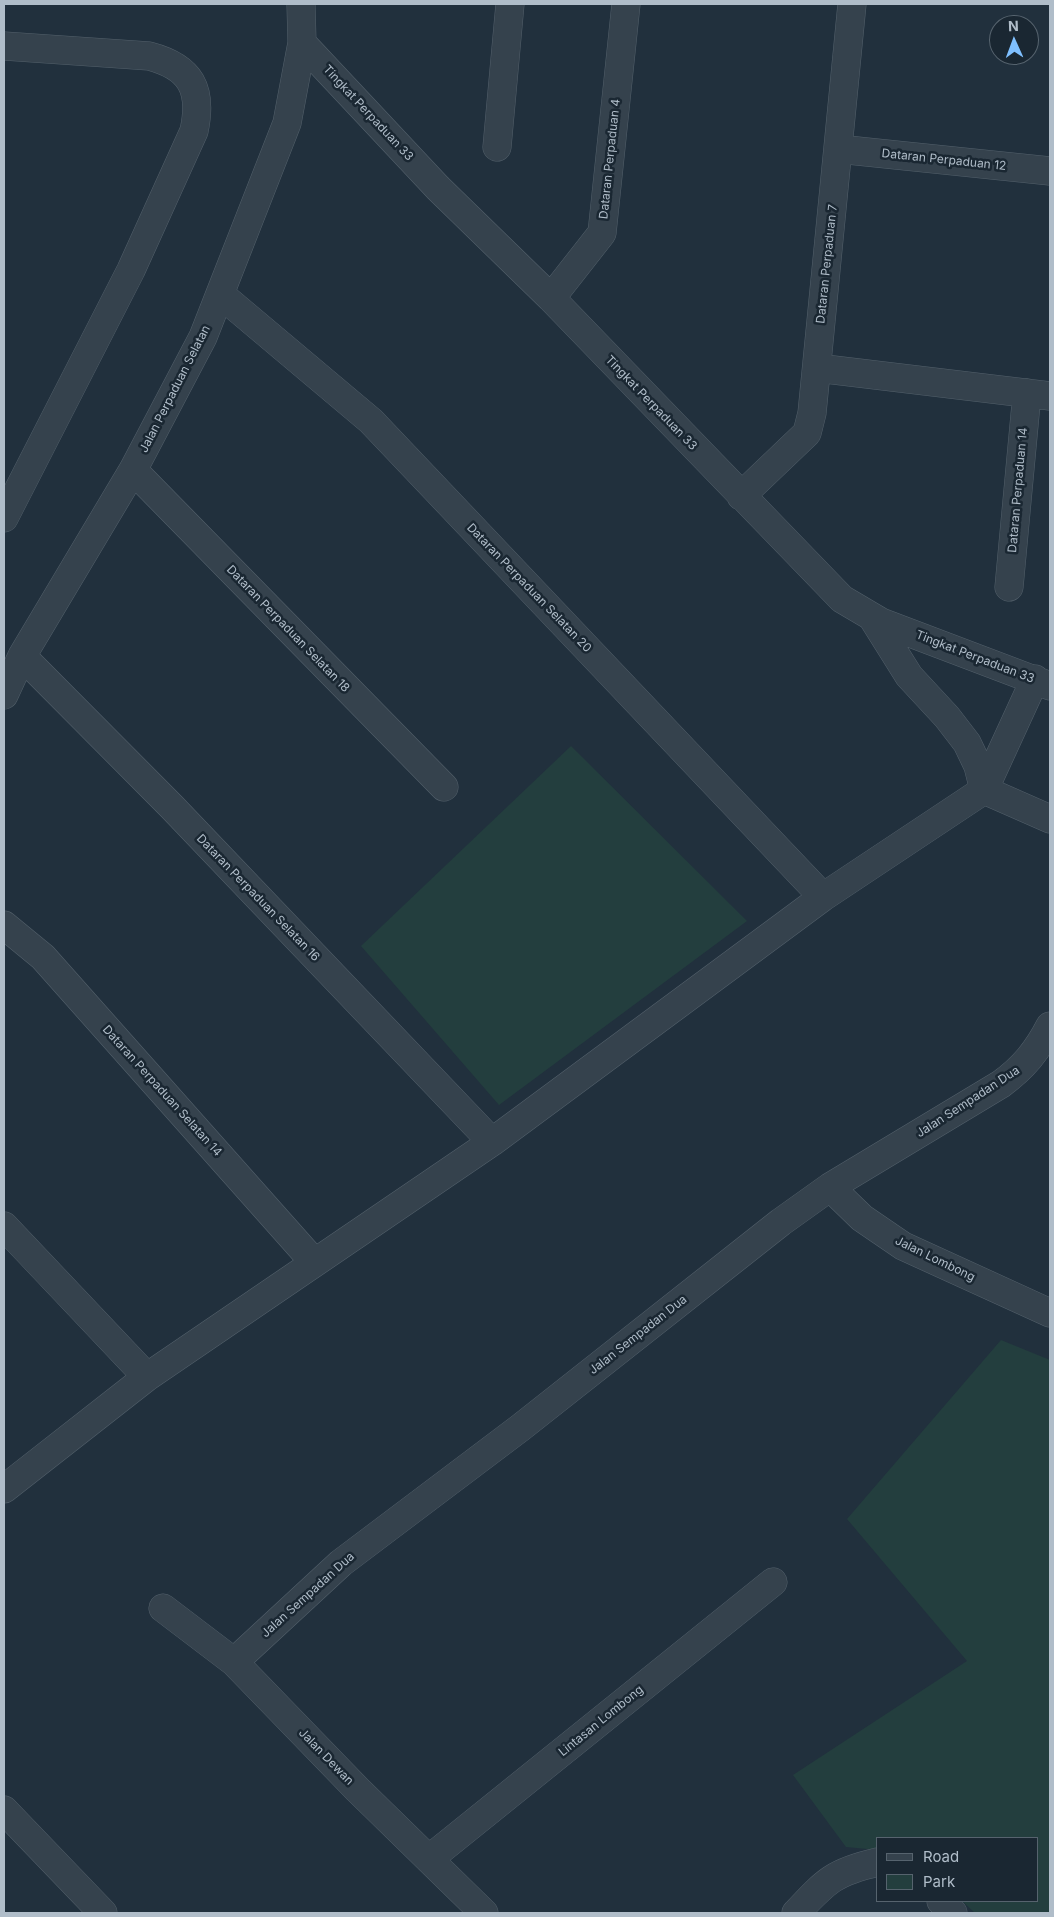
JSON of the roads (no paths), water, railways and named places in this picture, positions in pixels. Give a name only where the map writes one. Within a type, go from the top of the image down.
[{"type":"street","name":"Jalan Perpaduan Selatan","points":[[4,695],[22,656],[133,470],[204,337],[287,123],[302,44],[301,4]]},
{"type":"street","points":[[497,147],[510,4]]},
{"type":"street","name":"Dataran Perpaduan 4","points":[[551,298],[602,233],[626,4]]},
{"type":"street","name":"Dataran Perpaduan 7","points":[[741,496],[807,433],[812,413],[852,4]]},
{"type":"street","name":"Tingkat Perpaduan 33","points":[[302,44],[438,188],[551,298],[842,599],[872,617],[1043,683]]},
{"type":"street","points":[[4,46],[138,56],[169,62],[185,74],[195,91],[198,111],[194,131],[131,270],[4,518]]},
{"type":"street","name":"Dataran Perpaduan 12","points":[[838,149],[1050,171]]},
{"type":"street","name":"Dataran Perpaduan Selatan 20","points":[[220,294],[370,421],[823,897]]},
{"type":"street","points":[[817,368],[1038,395]]},
{"type":"street","name":"Dataran Perpaduan 14","points":[[1009,587],[1038,395]]},
{"type":"street","name":"Dataran Perpaduan Selatan 18","points":[[133,470],[444,787]]},
{"type":"street","points":[[872,617],[909,676],[947,716],[967,743],[978,766],[984,790]]},
{"type":"street","name":"Dataran Perpaduan Selatan 16","points":[[22,656],[172,807],[492,1142]]},
{"type":"street","points":[[9,1486],[147,1377],[492,1142],[823,897],[984,790],[1043,683]]},
{"type":"street","points":[[984,790],[1050,819]]},
{"type":"street","name":"Dataran Perpaduan Selatan 14","points":[[4,924],[43,957],[314,1262]]},
{"type":"street","name":"Jalan Sempadan Dua","points":[[234,1662],[341,1563],[520,1428],[781,1222],[830,1187],[1001,1084],[1022,1068],[1038,1050],[1050,1026]]},
{"type":"street","name":"Jalan Lombong","points":[[830,1187],[862,1218],[903,1246],[1050,1314]]},
{"type":"street","points":[[4,1226],[147,1377]]},
{"type":"street","name":"Lintasan Lombong","points":[[429,1859],[773,1582]]},
{"type":"street","name":"Jalan Dewan","points":[[163,1608],[234,1662],[484,1913]]},
{"type":"street","points":[[4,1810],[103,1913]]},
{"type":"street","points":[[796,1913],[826,1882],[852,1868],[876,1862]]},
{"type":"street","points":[[942,1902],[953,1913]]}]
